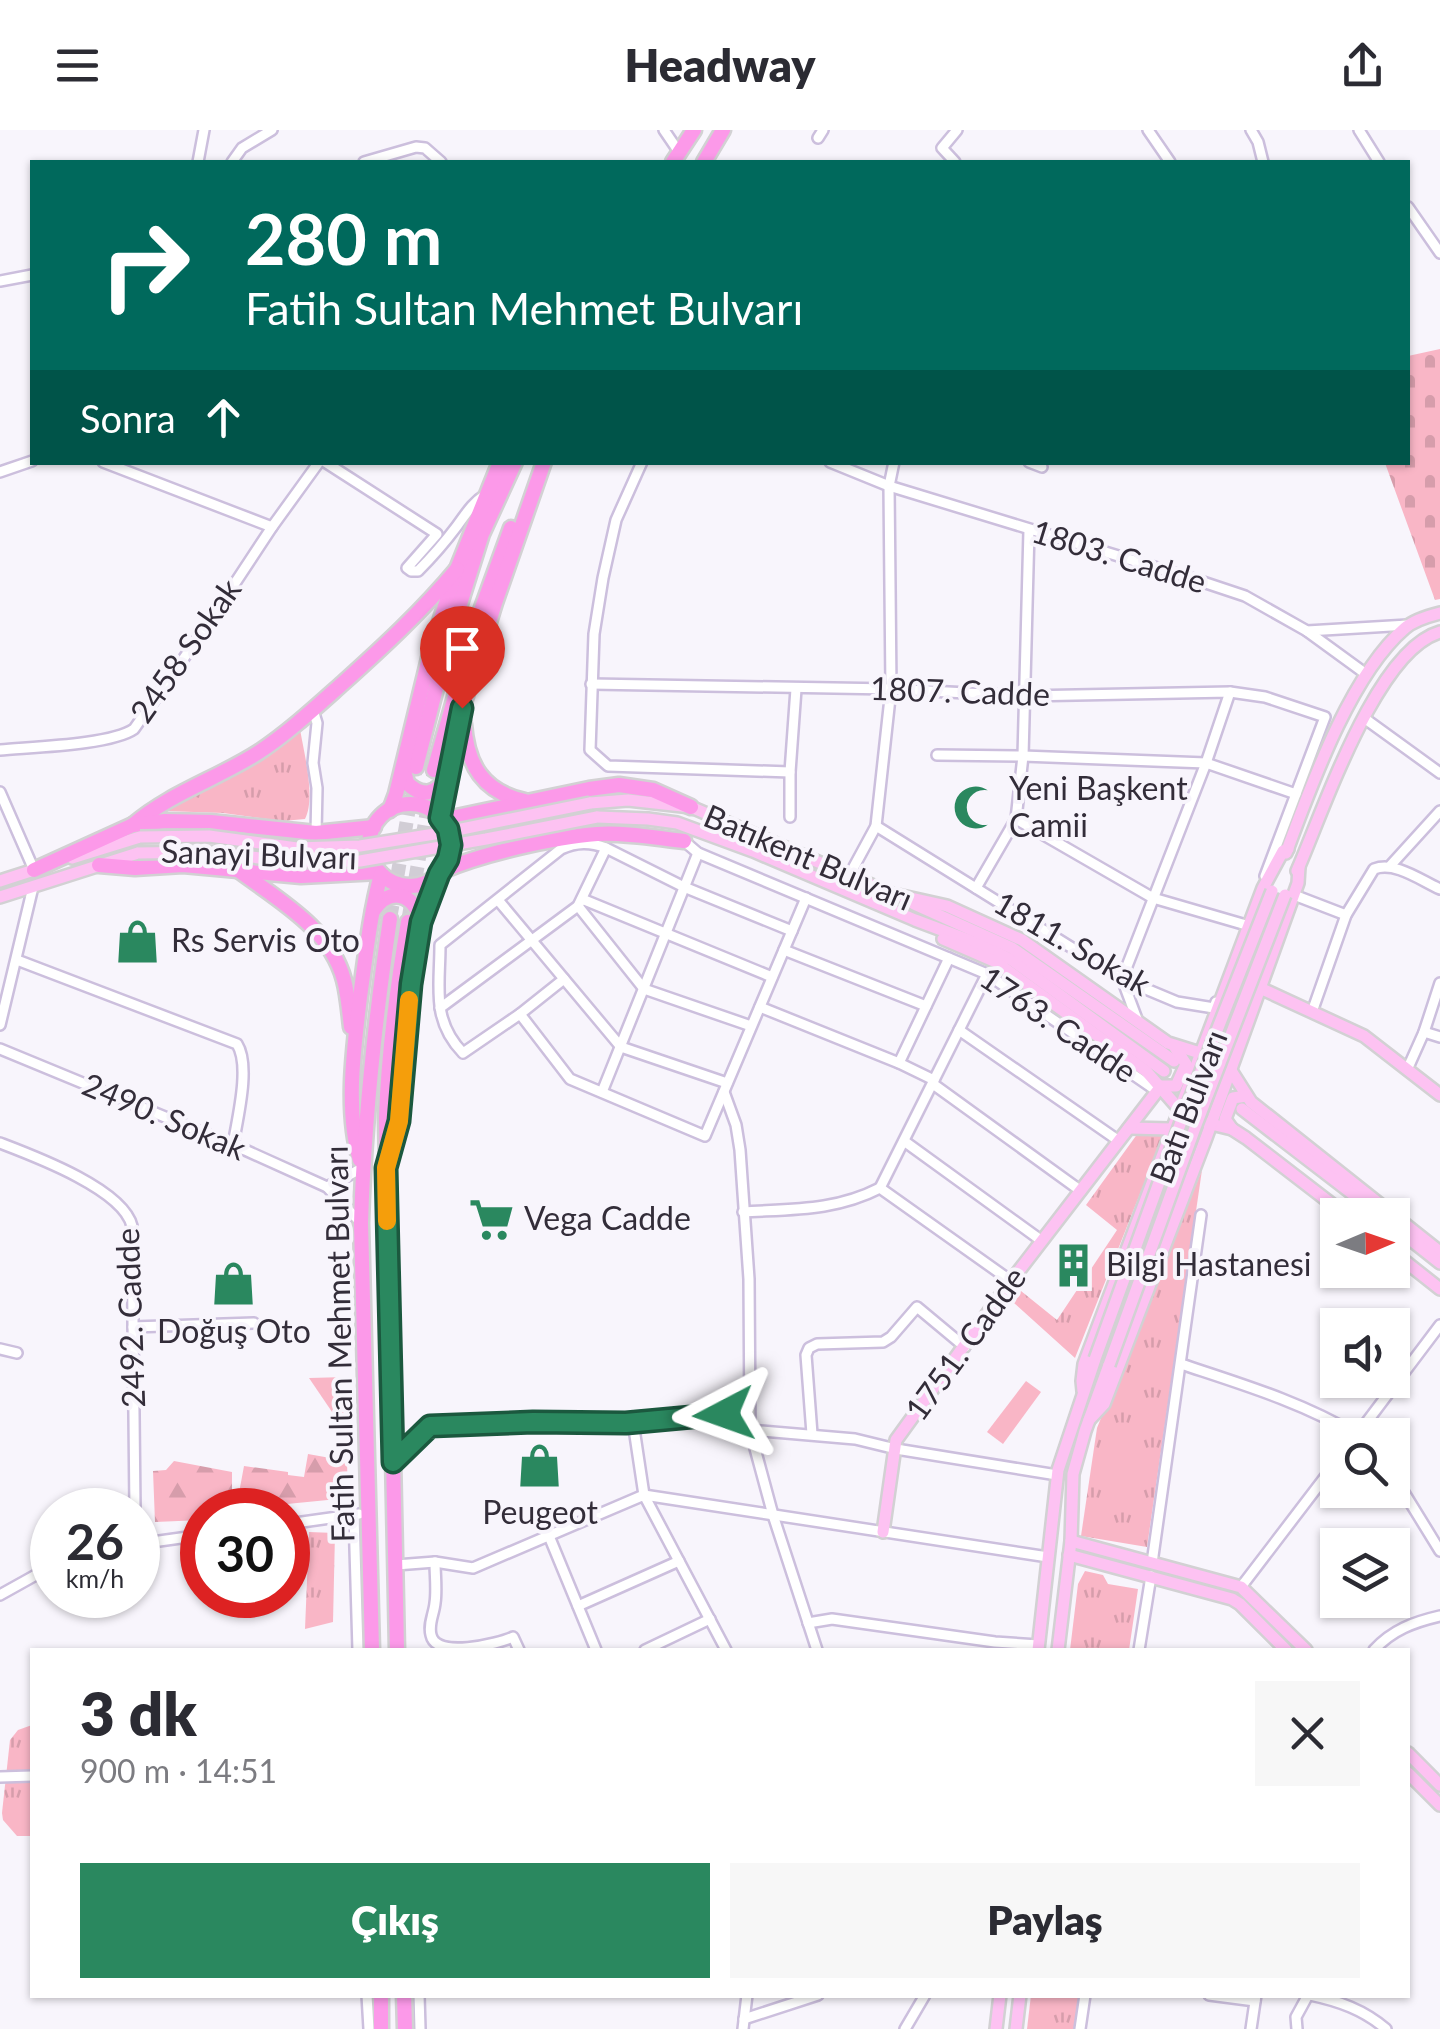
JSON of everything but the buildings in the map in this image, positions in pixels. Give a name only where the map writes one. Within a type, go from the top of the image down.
[{"type":"highway","points":[[676,157],[694,130]]},
{"type":"highway","points":[[705,160],[722,130]]},
{"type":"highway","points":[[434,770],[482,609],[517,513],[541,465]]},
{"type":"highway","points":[[441,819],[462,708],[542,465]]},
{"type":"highway","points":[[390,810],[430,650],[457,569],[488,493],[508,466]]},
{"type":"highway","points":[[416,767],[446,650],[508,466]]},
{"type":"highway","points":[[137,831],[149,811],[259,752],[313,710],[434,597],[457,569]]},
{"type":"highway","points":[[462,708],[465,743],[477,773],[492,788],[531,802]]},
{"type":"highway","points":[[405,754],[407,783],[422,794],[441,786],[450,764]]},
{"type":"highway","points":[[441,819],[620,785],[653,790],[691,807]]},
{"type":"highway","points":[[440,873],[451,845],[448,829],[430,810],[403,805],[390,810],[374,826],[370,854],[380,873],[403,886],[430,881],[462,863],[595,834],[684,841]]},
{"type":"highway","points":[[34,870],[165,822],[211,822],[316,833],[374,826]]},
{"type":"highway","points":[[334,832],[344,855],[338,875]]},
{"type":"highway","points":[[99,864],[136,868],[183,865],[301,876],[380,873]]},
{"type":"highway","points":[[237,870],[297,914],[323,938],[335,956],[344,980],[354,1050]]},
{"type":"highway","points":[[362,1168],[354,1141],[354,1050],[371,913],[380,873]]},
{"type":"highway","name":"Fatih Sultan Mehmet Bulvarı","points":[[397,1648],[386,1168],[388,1072],[396,996],[414,922],[440,873]]},
{"type":"highway","points":[[371,913],[382,900],[403,896],[416,907],[414,922]]},
{"type":"highway","name":"Fatih Sultan Mehmet Bulvarı","points":[[372,1648],[362,1514],[362,1168],[378,994],[390,919]]},
{"type":"highway","points":[[381,1998],[382,2029]]},
{"type":"highway","points":[[404,1998],[405,2029]]},
{"type":"main road","name":"Batı Bulvarı","points":[[1038,1648],[1057,1475],[1182,1119],[1326,752],[1366,674],[1386,648],[1408,625],[1440,612]]},
{"type":"main road","name":"Batı Bulvarı","points":[[1058,1648],[1071,1541],[1074,1474],[1089,1420],[1196,1125],[1299,866],[1364,718],[1403,656],[1417,643],[1440,632]]},
{"type":"main road","name":"Batıkent Bulvarı","points":[[404,839],[590,803],[628,800],[691,807],[1012,948],[1174,1060]]},
{"type":"main road","name":"Batıkent Bulvarı","points":[[404,853],[598,817],[677,823],[1012,960],[1164,1071]]},
{"type":"main road","points":[[648,819],[684,841]]},
{"type":"main road","name":"Sanayi Bulvarı","points":[[137,831],[322,848],[404,839]]},
{"type":"main road","points":[[1084,1391],[1084,1364],[1200,1052],[1263,888],[1288,848]]},
{"type":"main road","name":"Sanayi Bulvarı","points":[[0,897],[138,853],[206,852],[321,863],[404,853]]},
{"type":"main road","points":[[0,881],[34,870]]},
{"type":"main road","points":[[893,894],[947,906],[1022,940],[1174,1046],[1200,1052],[1230,1069],[1246,1096],[1440,1252]]},
{"type":"main road","points":[[1089,1420],[1104,1404],[1210,1125],[1290,895]]},
{"type":"main road","points":[[915,920],[929,932],[996,962],[1146,1070],[1179,1110],[1210,1125],[1232,1126],[1324,1198]]},
{"type":"main road","points":[[1260,988],[1364,1036],[1440,1095]]},
{"type":"main road","name":"1751. Cadde","points":[[882,1532],[896,1440],[1011,1281],[1160,1089],[1176,1086],[1186,1064],[1174,1046]]},
{"type":"main road","points":[[1246,1096],[1233,1098],[1224,1120],[1332,1198]]},
{"type":"main road","points":[[1242,1109],[1358,1198]]},
{"type":"main road","points":[[1130,1128],[1172,1129]]},
{"type":"main road","points":[[1410,1240],[1440,1264]]},
{"type":"main road","points":[[1410,1262],[1440,1286]]},
{"type":"main road","points":[[1071,1541],[1236,1601],[1284,1648]]},
{"type":"main road","points":[[1069,1555],[1241,1587],[1304,1648]]},
{"type":"main road","points":[[1410,1754],[1440,1785]]},
{"type":"main road","points":[[1410,1774],[1440,1806]]},
{"type":"main road","points":[[996,2029],[1000,1998]]},
{"type":"main road","points":[[1016,2029],[1020,1998]]},
{"type":"street","points":[[198,160],[204,130]]},
{"type":"street","points":[[233,160],[242,148],[272,130]]},
{"type":"street","points":[[664,130],[676,157]]},
{"type":"street","points":[[954,160],[942,148],[957,130]]},
{"type":"street","points":[[1166,130],[1151,133],[1169,160]]},
{"type":"street","points":[[1251,130],[1262,160]]},
{"type":"street","points":[[1359,130],[1378,160]]},
{"type":"street","points":[[371,160],[416,147],[425,148],[439,160]]},
{"type":"street","points":[[1410,210],[1440,254]]},
{"type":"street","points":[[0,281],[30,275]]},
{"type":"street","points":[[0,472],[30,461]]},
{"type":"street","points":[[111,465],[272,526]]},
{"type":"street","name":"2458 Sokak","points":[[0,750],[107,740],[134,729],[272,526],[320,465]]},
{"type":"street","points":[[327,465],[437,534],[406,568],[411,571],[418,571],[477,500],[488,493]]},
{"type":"street","points":[[641,465],[616,520],[603,578],[594,634],[590,750],[608,766],[790,772]]},
{"type":"street","name":"1803. Cadde","points":[[837,465],[889,486],[1245,596],[1307,630],[1366,674]]},
{"type":"street","points":[[850,874],[876,826],[891,689],[889,486],[893,465]]},
{"type":"street","points":[[1037,465],[1042,467]]},
{"type":"street","points":[[976,888],[1016,819],[1023,756],[1028,530]]},
{"type":"street","points":[[1307,630],[1408,625]]},
{"type":"street","name":"1807. Cadde","points":[[592,684],[891,689],[1025,696],[1230,692],[1265,696],[1325,717]]},
{"type":"street","points":[[790,817],[796,688]]},
{"type":"street","points":[[1138,1022],[1122,979],[1230,692]]},
{"type":"street","points":[[313,710],[317,722],[313,763],[316,833]]},
{"type":"street","name":"1811. Sokak","points":[[876,826],[1122,979],[1177,1002],[1214,1008],[1325,717]]},
{"type":"street","points":[[1364,718],[1440,774]]},
{"type":"street","points":[[938,755],[1206,763],[1296,794]]},
{"type":"street","points":[[0,792],[34,870]]},
{"type":"street","points":[[1312,1012],[1346,914],[1374,869],[1385,866],[1440,811]]},
{"type":"street","points":[[1016,819],[1152,898],[1246,925]]},
{"type":"street","name":"1763. Cadde","points":[[684,841],[698,853],[987,974],[1160,1089]]},
{"type":"street","points":[[564,979],[463,1052],[444,1030],[440,945],[562,849],[575,843],[606,848],[684,887],[792,932]]},
{"type":"street","points":[[440,1008],[580,903],[606,848]]},
{"type":"street","points":[[602,1092],[698,853]]},
{"type":"street","points":[[1385,866],[1440,888]]},
{"type":"street","points":[[0,1025],[33,887]]},
{"type":"street","points":[[1290,895],[1346,914]]},
{"type":"street","points":[[520,1014],[570,1079],[705,1136],[806,898]]},
{"type":"street","points":[[498,900],[621,1046],[726,1088]]},
{"type":"street","points":[[580,903],[772,977]]},
{"type":"street","points":[[580,903],[644,988],[752,1026]]},
{"type":"street","points":[[784,950],[926,1006]]},
{"type":"street","points":[[900,1063],[949,958]]},
{"type":"street","points":[[16,960],[237,1044],[243,1072],[233,1146]]},
{"type":"street","points":[[743,1212],[830,1206],[857,1200],[880,1188],[987,974]]},
{"type":"street","points":[[1407,1070],[1440,983]]},
{"type":"street","points":[[760,1007],[900,1063],[933,1082],[1081,1190]]},
{"type":"street","points":[[959,1030],[1119,1141]]},
{"type":"street","points":[[1424,1032],[1440,1037]]},
{"type":"street","name":"2490. Sokak","points":[[0,1050],[327,1187],[361,1222]]},
{"type":"street","points":[[726,1088],[740,1150],[748,1280],[750,1430],[816,1648]]},
{"type":"street","points":[[904,1141],[1042,1240]]},
{"type":"street","name":"2492. Cadde","points":[[0,1143],[85,1181],[130,1216],[134,1488]]},
{"type":"street","points":[[327,1187],[362,1168]]},
{"type":"street","points":[[880,1188],[1011,1281]]},
{"type":"street","points":[[1139,1648],[1200,1215]]},
{"type":"street","points":[[812,1434],[806,1355],[814,1345],[883,1342],[917,1307],[965,1347]]},
{"type":"street","points":[[133,1326],[254,1323]]},
{"type":"street","points":[[1370,1418],[1440,1325]]},
{"type":"street","points":[[0,1349],[17,1353]]},
{"type":"street","points":[[1181,1364],[1327,1418]]},
{"type":"street","points":[[393,1462],[430,1426],[634,1422],[748,1414]]},
{"type":"street","points":[[634,1422],[644,1495],[725,1648]]},
{"type":"street","points":[[750,1430],[854,1439],[1057,1475]]},
{"type":"street","points":[[1241,1587],[1320,1484]]},
{"type":"street","points":[[396,1564],[436,1562],[473,1568],[644,1495],[1048,1557]]},
{"type":"street","points":[[1410,1502],[1440,1551]]},
{"type":"street","points":[[310,1521],[362,1514],[358,1648]]},
{"type":"street","points":[[549,1536],[595,1648]]},
{"type":"street","points":[[578,1606],[679,1561]]},
{"type":"street","points":[[436,1562],[436,1603],[430,1634],[434,1643],[466,1648],[513,1637],[518,1648]]},
{"type":"street","points":[[0,1595],[30,1578]]},
{"type":"street","points":[[1376,1648],[1403,1627],[1440,1616]]},
{"type":"street","points":[[649,1648],[710,1619]]},
{"type":"street","points":[[808,1624],[832,1619],[1038,1648]]},
{"type":"street","points":[[0,1777],[30,1776]]},
{"type":"street","points":[[368,1998],[369,2029]]},
{"type":"street","points":[[419,1998],[420,2029]]},
{"type":"street","points":[[744,2024],[747,1998]]},
{"type":"street","points":[[781,1998],[784,2006]]},
{"type":"street","points":[[744,2024],[809,1998]]},
{"type":"street","points":[[905,2029],[923,1998]]},
{"type":"street","points":[[1080,2029],[1085,1998]]},
{"type":"street","points":[[1251,2029],[1256,1998]]},
{"type":"street","points":[[1297,2029],[1296,2017],[1307,1998]]},
{"type":"street","points":[[1323,1998],[1354,2008],[1386,2029]]},
{"type":"green space","points":[[1440,349],[1440,599],[1435,600],[1386,465],[1410,465],[1410,356]]},
{"type":"green space","points":[[300,729],[309,788],[305,819],[283,821],[165,811],[270,754]]},
{"type":"green space","points":[[1138,1133],[1164,1133],[1075,1358],[1014,1303],[1021,1291],[1057,1320],[1117,1230],[1086,1205]]},
{"type":"green space","points":[[1202,1170],[1147,1547],[1081,1536],[1097,1428]]},
{"type":"green space","points":[[346,1377],[347,1434],[309,1378]]},
{"type":"green space","points":[[1026,1381],[1041,1392],[1003,1444],[987,1432]]},
{"type":"green space","points":[[308,1454],[347,1461],[348,1498],[310,1502],[310,1488],[240,1488],[244,1466],[304,1477]]},
{"type":"green space","points":[[1096,1460],[1142,1460],[1142,1482],[1096,1482]]},
{"type":"green space","points":[[174,1461],[232,1472],[232,1488],[180,1488],[180,1521],[160,1522],[160,1488],[154,1488],[153,1471],[166,1470]]},
{"type":"green space","points":[[310,1532],[335,1533],[333,1622],[305,1629],[305,1618],[310,1618]]},
{"type":"green space","points":[[1085,1571],[1103,1575],[1108,1584],[1138,1589],[1129,1648],[1070,1648],[1078,1584]]},
{"type":"green space","points":[[30,1726],[30,1836],[17,1836],[2,1813],[10,1740],[18,1730]]},
{"type":"green space","points":[[1031,1998],[1080,1998],[1076,2029],[1027,2029]]},
{"type":"tunnel","points":[[390,919],[416,767]]},
{"type":"tunnel","points":[[408,922],[434,770]]},
{"type":"slow traffic","points":[[387,1221],[386,1168],[399,1121],[409,1000]]},
{"type":"place","name":"Yeni Başkent Camii","points":[[976,807]]},
{"type":"place","name":"Rs Servis Oto","points":[[138,941]]},
{"type":"place","name":"Vega Cadde","points":[[491,1219]]},
{"type":"place","name":"Bilgi Hastanesi","points":[[1073,1265]]},
{"type":"place","name":"Doğuş Oto","points":[[234,1284]]},
{"type":"place","name":"Peugeot","points":[[540,1465]]},
{"type":"route","points":[[462,708],[440,818],[448,829],[451,845],[421,922],[411,984],[399,1121],[386,1168],[393,1462],[430,1426],[626,1423],[724,1414]]}]
